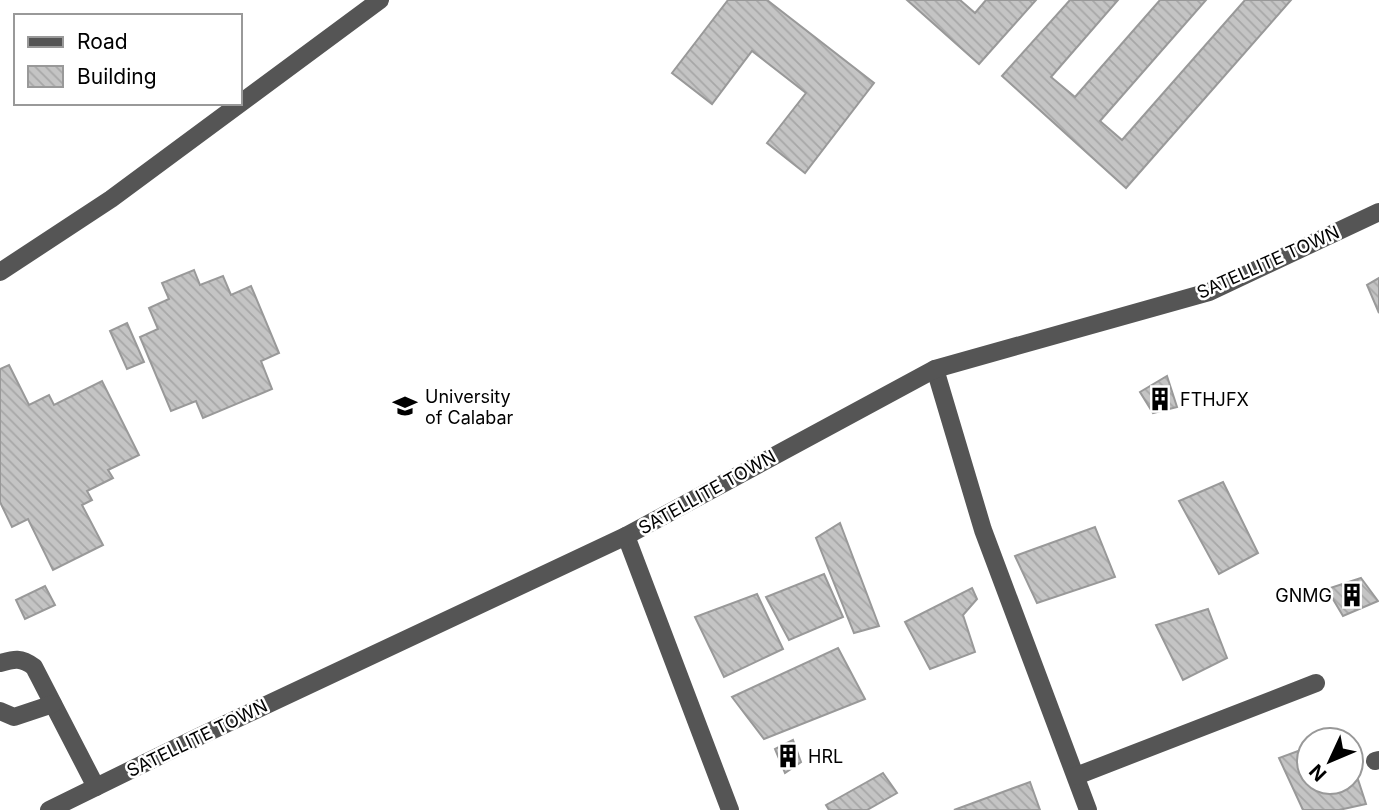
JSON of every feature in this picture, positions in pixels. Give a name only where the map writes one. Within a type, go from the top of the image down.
[{"type":"street","points":[[242,102],[380,0]]},
{"type":"street","points":[[0,272],[111,199],[238,105]]},
{"type":"street","name":"SATELLITE TOWN","points":[[49,810],[626,536],[935,369],[1209,292],[1379,212]]},
{"type":"street","points":[[935,369],[983,530],[1088,810]]},
{"type":"street","points":[[626,536],[730,810]]},
{"type":"street","points":[[0,663],[15,658],[34,667],[96,787]]},
{"type":"street","points":[[1076,776],[1316,684]]},
{"type":"street","points":[[0,711],[13,717],[53,704]]},
{"type":"building","points":[[728,0],[767,0],[874,83],[805,173],[767,143],[806,93],[752,51],[712,104],[672,73]]},
{"type":"building","points":[[907,0],[960,0],[975,13],[986,0],[1036,0],[979,64]]},
{"type":"building","points":[[1070,0],[1118,0],[1051,77],[1075,97],[1160,0],[1206,0],[1100,121],[1122,140],[1245,0],[1291,0],[1126,188],[1002,76]]},
{"type":"building","points":[[194,270],[200,285],[223,276],[231,295],[251,286],[279,353],[261,361],[272,389],[203,418],[196,401],[171,411],[140,337],[158,329],[149,308],[169,299],[162,283]]},
{"type":"building","points":[[1379,278],[1379,313],[1367,285]]},
{"type":"building","points":[[127,323],[144,362],[127,369],[110,331]]},
{"type":"building","points":[[9,365],[29,405],[49,395],[54,405],[102,381],[139,455],[108,470],[113,478],[87,491],[92,500],[82,505],[103,545],[53,570],[28,519],[12,527],[0,502],[0,369]]},
{"type":"building","name":"FTHJFX","points":[[1167,376],[1177,407],[1153,413],[1140,392]]},
{"type":"building","points":[[1223,482],[1258,553],[1219,574],[1179,501]]},
{"type":"building","points":[[840,523],[879,626],[854,633],[816,538]]},
{"type":"building","points":[[1095,527],[1115,577],[1037,603],[1015,556]]},
{"type":"building","points":[[824,574],[843,617],[789,640],[766,597]]},
{"type":"building","name":"GNMG","points":[[1361,578],[1378,601],[1343,616],[1327,589]]},
{"type":"building","points":[[45,586],[55,605],[25,619],[16,600]]},
{"type":"building","points":[[972,588],[977,599],[963,615],[975,652],[930,669],[905,622]]},
{"type":"building","points":[[757,594],[783,649],[724,677],[695,617]]},
{"type":"building","points":[[1208,609],[1227,658],[1183,680],[1156,625]]},
{"type":"building","points":[[838,648],[865,699],[764,739],[732,697]]},
{"type":"building","name":"HRL","points":[[793,740],[801,762],[785,773],[775,749]]},
{"type":"building","points":[[1295,752],[1295,793],[1279,758]]},
{"type":"building","points":[[883,773],[897,793],[867,810],[829,810],[826,805]]},
{"type":"building","points":[[1030,782],[1040,810],[954,810]]},
{"type":"building","points":[[1297,796],[1363,796],[1366,804],[1339,810],[1303,810]]},
{"type":"place","name":"FTHJFX","points":[[1160,399]]},
{"type":"place","name":"University of Calabar","points":[[405,406]]},
{"type":"place","name":"GNMG","points":[[1352,595]]},
{"type":"place","name":"HRL","points":[[788,756]]}]
